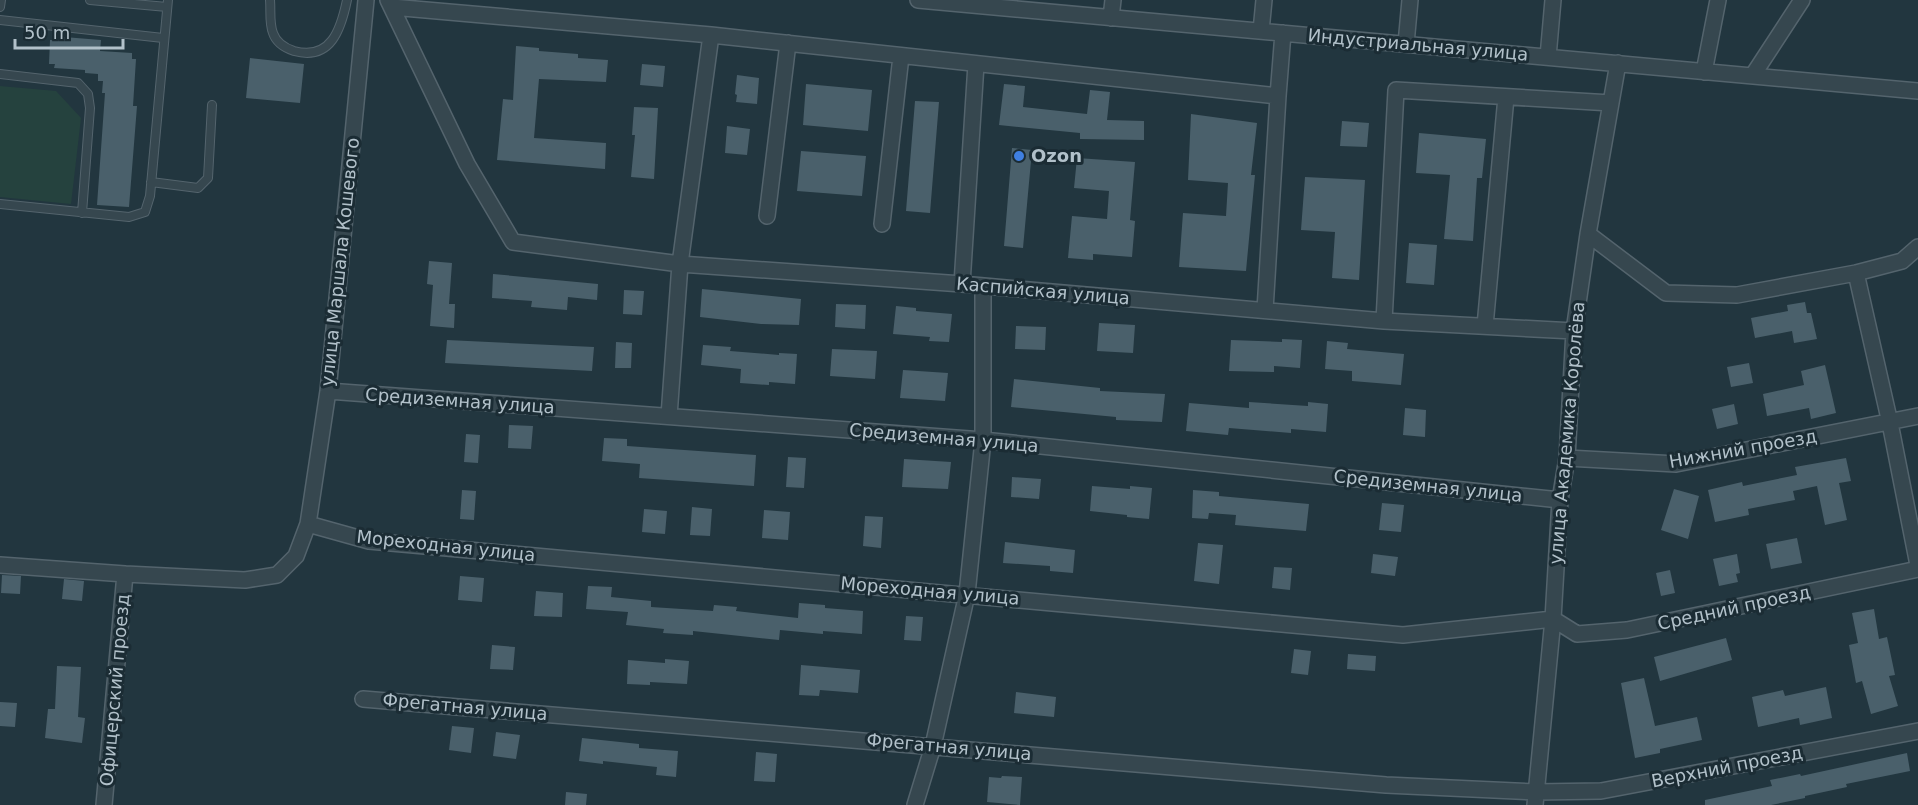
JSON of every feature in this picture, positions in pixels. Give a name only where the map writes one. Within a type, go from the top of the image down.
[{"type":"street","name":"улица Маршала Кошевого","points":[[0,565],[245,580],[277,575],[296,556],[308,524],[328,391],[366,0]]},
{"type":"street","name":"Индустриальная улица","points":[[918,0],[1918,91]]},
{"type":"street","points":[[1111,18],[1113,0]]},
{"type":"street","points":[[1261,31],[1264,0]]},
{"type":"street","points":[[1406,44],[1410,0]]},
{"type":"street","points":[[1548,57],[1553,0]]},
{"type":"street","points":[[1704,72],[1718,0]]},
{"type":"street","points":[[1753,75],[1802,0]]},
{"type":"street","points":[[390,4],[711,35],[1278,96]]},
{"type":"street","name":"Каспийская улица","points":[[390,4],[467,164],[513,242],[680,264],[962,284],[1384,321],[1574,331]]},
{"type":"street","points":[[1265,310],[1283,33]]},
{"type":"street","points":[[669,416],[680,264],[711,35]]},
{"type":"street","points":[[767,216],[788,44]]},
{"type":"street","points":[[882,224],[901,56]]},
{"type":"street","name":"улица Академика Королёва","points":[[1535,799],[1553,619],[1574,331],[1588,234],[1618,63]]},
{"type":"street","points":[[962,284],[976,64]]},
{"type":"street","points":[[1384,321],[1396,90],[1611,103]]},
{"type":"street","points":[[1485,326],[1506,97]]},
{"type":"street","points":[[1588,234],[1666,293],[1737,295],[1856,273],[1902,261],[1918,247]]},
{"type":"street","points":[[1856,273],[1890,423],[1918,567]]},
{"type":"street","points":[[915,805],[933,746],[966,594],[983,440],[983,287]]},
{"type":"street","name":"Средиземная улица","points":[[328,391],[983,440],[1560,500]]},
{"type":"street","name":"Нижний проезд","points":[[1566,458],[1676,464],[1918,416]]},
{"type":"street","name":"Мореходная улица","points":[[308,524],[369,541],[1403,635],[1553,619]]},
{"type":"street","name":"Средний проезд","points":[[1553,619],[1577,634],[1627,630],[1918,567]]},
{"type":"street","name":"Офицерский проезд","points":[[104,805],[125,574]]},
{"type":"street","name":"Фрегатная улица","points":[[363,699],[1535,799]]},
{"type":"street","name":"Верхний проезд","points":[[1535,799],[1601,791],[1918,731]]},
{"type":"lane","points":[[0,7],[1,0]]},
{"type":"lane","points":[[0,204],[129,217],[145,212],[150,196],[167,3],[90,0]]},
{"type":"lane","points":[[270,0],[273,35],[288,49],[309,53],[321,51],[330,43],[338,31],[347,0]]},
{"type":"lane","points":[[0,20],[164,38]]},
{"type":"lane","points":[[0,74],[78,83],[88,94],[90,108],[82,213]]},
{"type":"lane","points":[[151,182],[198,188],[208,178],[212,105]]},
{"type":"green space","points":[[0,86],[56,91],[81,118],[71,204],[0,197]]},
{"type":"building","points":[[64,37],[101,40],[100,51],[132,53],[132,59],[136,59],[133,106],[137,106],[129,207],[97,205],[105,93],[102,93],[103,81],[98,81],[98,74],[85,73],[85,70],[54,68],[55,64],[49,64],[50,40],[64,41]]},
{"type":"building","points":[[516,46],[539,48],[539,51],[578,54],[578,58],[608,60],[606,82],[539,79],[534,138],[606,143],[605,169],[497,160],[503,99],[513,100]]},
{"type":"building","points":[[250,58],[304,64],[300,103],[246,98]]},
{"type":"building","points":[[642,64],[665,66],[663,87],[640,85]]},
{"type":"building","points":[[737,75],[759,78],[757,104],[736,102]]},
{"type":"building","points":[[806,84],[872,90],[868,131],[803,125]]},
{"type":"building","points":[[1004,84],[1025,86],[1023,107],[1087,114],[1090,90],[1110,92],[1107,120],[1144,121],[1144,140],[1080,139],[1080,133],[999,125]]},
{"type":"building","points":[[915,101],[939,102],[930,213],[906,211]]},
{"type":"building","points":[[634,107],[658,108],[654,179],[631,177],[635,135],[632,135]]},
{"type":"building","points":[[1191,114],[1257,123],[1251,175],[1255,175],[1246,271],[1179,267],[1183,213],[1226,216],[1228,183],[1188,180]]},
{"type":"building","points":[[1342,121],[1369,123],[1367,147],[1340,146]]},
{"type":"building","points":[[727,126],[750,129],[747,155],[725,153]]},
{"type":"building","points":[[1419,133],[1486,139],[1482,178],[1477,178],[1473,241],[1444,239],[1450,175],[1416,173]]},
{"type":"building","points":[[1012,148],[1032,150],[1023,248],[1004,246]]},
{"type":"building","points":[[801,151],[866,156],[862,196],[797,191]]},
{"type":"building","points":[[1077,158],[1135,162],[1130,220],[1135,221],[1132,257],[1093,254],[1093,260],[1068,258],[1072,216],[1107,219],[1109,191],[1074,188]]},
{"type":"building","points":[[1305,177],[1365,180],[1359,280],[1332,278],[1335,232],[1301,230]]},
{"type":"building","points":[[1409,243],[1437,245],[1434,285],[1406,283]]},
{"type":"building","points":[[429,261],[452,263],[449,304],[455,304],[454,328],[430,326],[433,285],[427,284]]},
{"type":"building","points":[[493,274],[598,284],[597,300],[568,297],[567,310],[531,307],[532,301],[492,298]]},
{"type":"building","points":[[702,289],[801,299],[799,325],[761,324],[700,317]]},
{"type":"building","points":[[624,290],[644,291],[642,315],[623,314]]},
{"type":"building","points":[[1805,302],[1807,313],[1811,313],[1817,339],[1794,343],[1792,331],[1755,338],[1751,318],[1788,311],[1787,305]]},
{"type":"building","points":[[836,304],[866,305],[865,329],[835,327]]},
{"type":"building","points":[[896,306],[916,308],[916,311],[952,314],[949,342],[929,341],[930,337],[893,334]]},
{"type":"building","points":[[1099,323],[1135,325],[1133,353],[1097,351]]},
{"type":"building","points":[[1016,326],[1046,327],[1045,350],[1015,349]]},
{"type":"building","points":[[1282,339],[1302,340],[1300,368],[1274,366],[1274,372],[1229,371],[1231,340],[1282,342]]},
{"type":"building","points":[[447,340],[594,347],[592,371],[445,363]]},
{"type":"building","points":[[1327,341],[1348,343],[1347,349],[1404,354],[1401,385],[1352,381],[1352,371],[1325,369]]},
{"type":"building","points":[[616,342],[632,343],[631,368],[615,368]]},
{"type":"building","points":[[703,345],[731,347],[730,351],[779,355],[779,353],[797,354],[795,384],[740,383],[741,369],[701,365]]},
{"type":"building","points":[[832,349],[877,351],[875,379],[830,376]]},
{"type":"building","points":[[1749,363],[1753,383],[1731,387],[1727,367]]},
{"type":"building","points":[[1825,365],[1836,413],[1811,419],[1809,408],[1767,416],[1763,394],[1804,385],[1801,371]]},
{"type":"building","points":[[903,370],[948,373],[945,401],[900,398]]},
{"type":"building","points":[[1014,379],[1100,388],[1100,391],[1165,394],[1162,422],[1116,420],[1116,417],[1011,407]]},
{"type":"building","points":[[1249,402],[1308,406],[1308,402],[1328,404],[1326,432],[1291,429],[1291,433],[1229,428],[1228,435],[1186,431],[1189,403],[1249,408]]},
{"type":"building","points":[[1734,404],[1738,424],[1717,429],[1712,409]]},
{"type":"building","points":[[1405,408],[1426,410],[1425,437],[1403,435]]},
{"type":"building","points":[[509,425],[533,426],[531,449],[508,448]]},
{"type":"building","points":[[466,434],[480,435],[478,463],[464,462]]},
{"type":"building","points":[[604,438],[627,439],[627,446],[756,455],[754,486],[639,478],[640,464],[602,461]]},
{"type":"building","points":[[788,457],[806,458],[804,488],[786,487]]},
{"type":"building","points":[[1846,458],[1851,481],[1839,483],[1847,520],[1825,525],[1817,486],[1793,491],[1795,500],[1748,509],[1749,515],[1715,522],[1708,490],[1742,482],[1743,486],[1797,475],[1795,467]]},
{"type":"building","points":[[904,459],[951,462],[948,489],[902,487]]},
{"type":"building","points":[[1012,477],[1041,479],[1039,499],[1011,497]]},
{"type":"building","points":[[1092,486],[1152,488],[1149,519],[1090,511]]},
{"type":"building","points":[[1674,489],[1699,496],[1688,539],[1661,530]]},
{"type":"building","points":[[462,490],[476,491],[474,520],[460,519]]},
{"type":"building","points":[[1193,490],[1219,492],[1219,496],[1309,504],[1306,531],[1235,525],[1236,515],[1209,513],[1208,519],[1192,518]]},
{"type":"building","points":[[1382,503],[1404,505],[1401,532],[1379,530]]},
{"type":"building","points":[[692,507],[712,509],[710,536],[690,535]]},
{"type":"building","points":[[644,509],[667,511],[665,534],[642,532]]},
{"type":"building","points":[[764,510],[790,512],[788,540],[762,538]]},
{"type":"building","points":[[865,516],[883,517],[881,548],[863,546]]},
{"type":"building","points":[[1797,538],[1802,563],[1771,569],[1766,544]]},
{"type":"building","points":[[1005,542],[1075,550],[1073,573],[1050,571],[1050,566],[1003,563]]},
{"type":"building","points":[[1198,543],[1223,545],[1219,584],[1194,581]]},
{"type":"building","points":[[1373,554],[1398,557],[1395,576],[1371,573]]},
{"type":"building","points":[[1737,554],[1740,573],[1736,574],[1738,582],[1719,586],[1713,559]]},
{"type":"building","points":[[1274,567],[1292,568],[1290,590],[1272,588]]},
{"type":"building","points":[[1670,570],[1675,593],[1661,596],[1656,573]]},
{"type":"building","points":[[2,575],[21,576],[20,594],[1,593]]},
{"type":"building","points":[[460,576],[484,578],[482,602],[458,600]]},
{"type":"building","points":[[64,579],[84,581],[82,601],[62,599]]},
{"type":"building","points":[[588,586],[612,587],[611,597],[651,601],[651,607],[713,611],[714,605],[737,607],[736,611],[798,618],[799,603],[863,611],[862,634],[823,631],[823,634],[780,630],[779,640],[693,631],[693,635],[663,633],[664,629],[626,625],[628,612],[586,609]]},
{"type":"building","points":[[536,591],[563,593],[562,617],[534,616]]},
{"type":"building","points":[[1874,609],[1879,639],[1887,637],[1895,675],[1889,676],[1898,706],[1871,714],[1862,681],[1856,683],[1849,645],[1858,643],[1852,613]]},
{"type":"building","points":[[906,616],[923,617],[921,641],[904,640]]},
{"type":"building","points":[[1726,638],[1732,660],[1660,681],[1654,657]]},
{"type":"building","points":[[492,645],[515,647],[513,670],[490,669]]},
{"type":"building","points":[[1294,649],[1311,651],[1308,675],[1291,673]]},
{"type":"building","points":[[1348,654],[1376,656],[1375,671],[1347,669]]},
{"type":"building","points":[[665,659],[689,661],[687,684],[650,682],[650,685],[627,684],[628,660],[665,663]]},
{"type":"building","points":[[801,665],[860,670],[858,693],[820,690],[819,696],[799,695]]},
{"type":"building","points":[[57,666],[81,667],[78,717],[85,718],[82,743],[45,738],[48,709],[55,709]]},
{"type":"building","points":[[1644,678],[1655,726],[1697,717],[1702,740],[1660,749],[1660,753],[1635,758],[1621,683]]},
{"type":"building","points":[[1826,687],[1832,718],[1800,725],[1799,718],[1758,727],[1752,697],[1783,690],[1785,696]]},
{"type":"building","points":[[1016,692],[1056,697],[1054,717],[1014,713]]},
{"type":"building","points":[[0,702],[17,703],[15,727],[0,726]]},
{"type":"building","points":[[452,726],[474,728],[471,753],[449,750]]},
{"type":"building","points":[[496,732],[520,735],[516,759],[493,756]]},
{"type":"building","points":[[582,738],[639,744],[639,748],[678,751],[676,777],[656,775],[657,767],[603,761],[603,764],[579,761]]},
{"type":"building","points":[[756,752],[777,754],[775,782],[754,781]]},
{"type":"building","points":[[1907,753],[1910,771],[1846,784],[1847,787],[1771,805],[1705,805],[1705,800],[1772,786],[1770,780],[1800,774],[1801,776]]},
{"type":"building","points":[[1002,776],[1022,777],[1020,805],[987,802],[989,777],[1001,778]]},
{"type":"building","points":[[566,792],[587,794],[586,805],[565,805]]},
{"type":"place","name":"Ozon","points":[[1019,156]]}]
